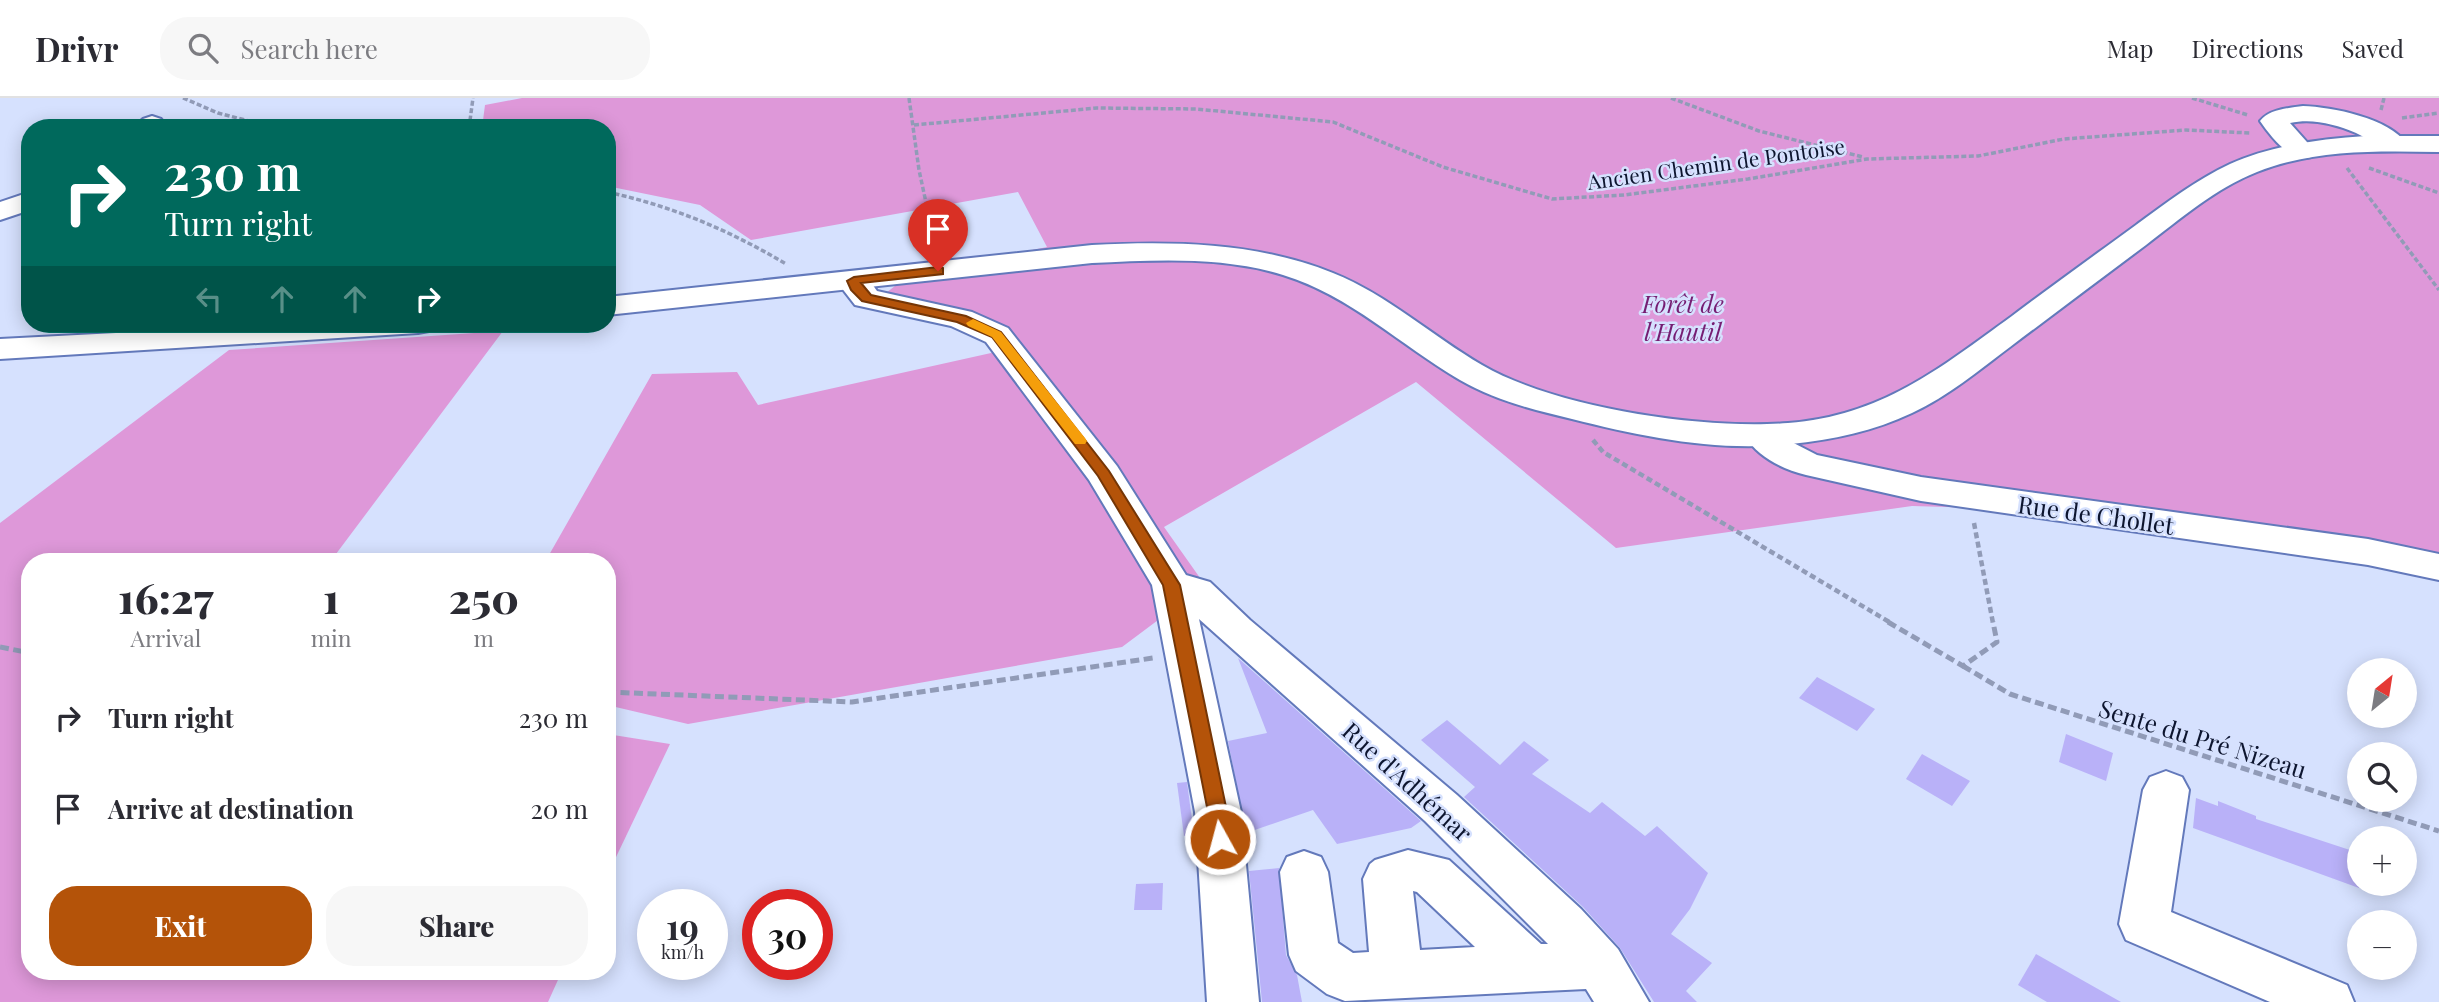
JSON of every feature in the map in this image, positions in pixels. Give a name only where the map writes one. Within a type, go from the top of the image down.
[{"type":"main road","points":[[2302,151],[2278,127],[2284,115],[2313,114],[2337,119],[2388,139]]},
{"type":"main road","points":[[616,305],[1093,254],[1157,251],[1224,254],[1257,260],[1331,282],[1479,377],[1566,407],[1680,431],[1762,436],[1830,428],[1858,421],[1885,413],[1936,386],[2214,182],[2247,166],[2302,151],[2388,139],[2439,144]]},
{"type":"main road","points":[[0,212],[21,204]]},
{"type":"main road","points":[[854,281],[866,298],[961,319],[997,335],[1104,474],[1172,585],[1218,812],[1233,1002]]},
{"type":"main road","points":[[0,349],[296,333]]},
{"type":"main road","name":"Rue de Chollet","points":[[1762,436],[1768,444],[1806,464],[1921,489],[2368,552],[2439,567]]},
{"type":"main road","name":"Rue d'Adhémar","points":[[1172,585],[1196,592],[1236,631],[1441,808],[1563,925],[1611,984]]},
{"type":"main road","points":[[2166,790],[2144,924],[2328,1002]]},
{"type":"main road","points":[[1397,974],[1387,879],[1396,872],[1415,869],[1432,875],[1531,968]]},
{"type":"main road","points":[[1304,872],[1314,954],[1345,977],[1531,968],[1611,984]]},
{"type":"path","points":[[183,98],[218,113],[241,119]]},
{"type":"path","points":[[470,119],[473,98]]},
{"type":"path","points":[[909,98],[938,271]]},
{"type":"path","points":[[1671,98],[1759,131],[1867,159]]},
{"type":"path","points":[[2192,98],[2278,127]]},
{"type":"path","points":[[2203,103],[2210,98]]},
{"type":"path","name":"Ancien Chemin de Pontoise","points":[[914,125],[1097,108],[1196,108],[1333,122],[1443,167],[1552,199],[1652,192],[1867,159],[1979,156],[2064,139],[2186,130],[2278,127]]},
{"type":"path","points":[[2356,166],[2344,163],[2439,290]]},
{"type":"path","points":[[2367,168],[2439,193]]},
{"type":"path","points":[[616,194],[677,209],[715,224],[784,262],[815,284]]},
{"type":"path","name":"Sente du Pré Nizeau","points":[[1566,407],[1603,452],[2010,694],[2439,831]]},
{"type":"path","points":[[1963,666],[1997,642],[1968,496]]},
{"type":"path","points":[[0,647],[21,651]]},
{"type":"path","points":[[616,692],[852,702],[1185,653]]},
{"type":"green space","name":"Forêt de l'Hautil","points":[[522,98],[2439,98],[2439,566],[2050,510],[1912,506],[1616,548],[1416,382],[1164,527],[1205,585],[1122,647],[688,724],[616,707],[616,553],[550,553],[652,374],[737,372],[758,405],[1023,346],[886,293],[909,275],[1047,247],[1018,192],[751,240],[700,205],[616,188],[616,119],[483,119],[485,105]]},
{"type":"green space","points":[[502,333],[337,553],[21,553],[21,980],[558,980],[548,1002],[0,1002],[0,523],[229,350]]},
{"type":"green space","points":[[616,735],[670,744],[616,857]]},
{"type":"building","points":[[1238,658],[1421,821],[1411,828],[1337,844],[1313,810],[1246,833],[1228,741],[1267,733]]},
{"type":"building","points":[[1817,677],[1875,709],[1857,731],[1799,698]]},
{"type":"building","points":[[1447,720],[1500,765],[1524,741],[1549,760],[1532,774],[1590,813],[1602,802],[1645,836],[1657,826],[1708,873],[1690,909],[1671,934],[1712,963],[1686,991],[1697,1002],[1654,1002],[1620,948],[1583,907],[1464,797],[1475,787],[1421,740]]},
{"type":"building","points":[[2066,734],[2113,753],[2106,781],[2059,762]]},
{"type":"building","points":[[1922,754],[1970,781],[1952,806],[1906,779]]},
{"type":"building","points":[[1187,782],[1194,835],[1184,836],[1177,783]]},
{"type":"building","points":[[2196,798],[2218,806],[2218,801],[2256,816],[2256,819],[2347,849],[2347,884],[2193,828]]},
{"type":"building","points":[[1279,868],[1286,955],[1297,975],[1302,1002],[1262,1002],[1249,871]]},
{"type":"building","points":[[1163,883],[1162,910],[1134,910],[1136,884]]},
{"type":"building","points":[[2036,954],[2121,1002],[2047,1002],[2018,985]]},
{"type":"slow traffic","points":[[973,323],[997,335],[1080,441]]},
{"type":"route","points":[[938,271],[854,281],[866,298],[961,319],[982,326],[997,335],[1104,474],[1172,585],[1218,812],[1220,839]]}]
